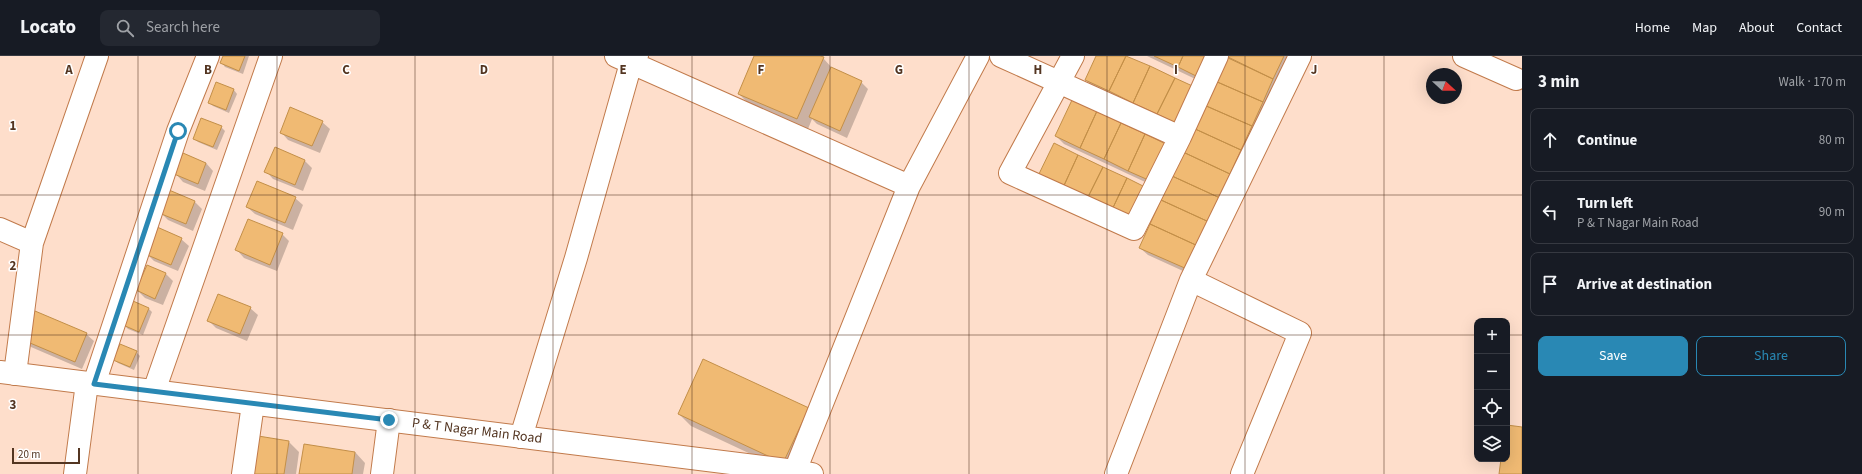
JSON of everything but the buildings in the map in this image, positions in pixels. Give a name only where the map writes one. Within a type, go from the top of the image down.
[{"type":"street","points":[[8,373],[32,242],[97,56]]},
{"type":"street","points":[[75,474],[91,384],[178,131],[208,56]]},
{"type":"street","points":[[154,391],[272,56]]},
{"type":"street","points":[[804,472],[908,186],[978,56]]},
{"type":"street","points":[[1001,56],[1180,137]]},
{"type":"street","points":[[1073,56],[1010,173],[1134,229],[1180,137],[1217,56]]},
{"type":"street","points":[[1116,474],[1191,280],[1300,56]]},
{"type":"street","points":[[1464,56],[1516,79]]},
{"type":"street","points":[[521,436],[576,258],[628,58],[908,186]]},
{"type":"street","points":[[0,228],[32,242]]},
{"type":"street","points":[[1191,280],[1300,333],[1242,474]]},
{"type":"street","name":"P & T Nagar Main Road","points":[[8,373],[804,472]]},
{"type":"street","points":[[243,474],[254,404]]},
{"type":"street","points":[[382,474],[389,420]]},
{"type":"route","points":[[178,131],[94,384],[389,420]]}]
